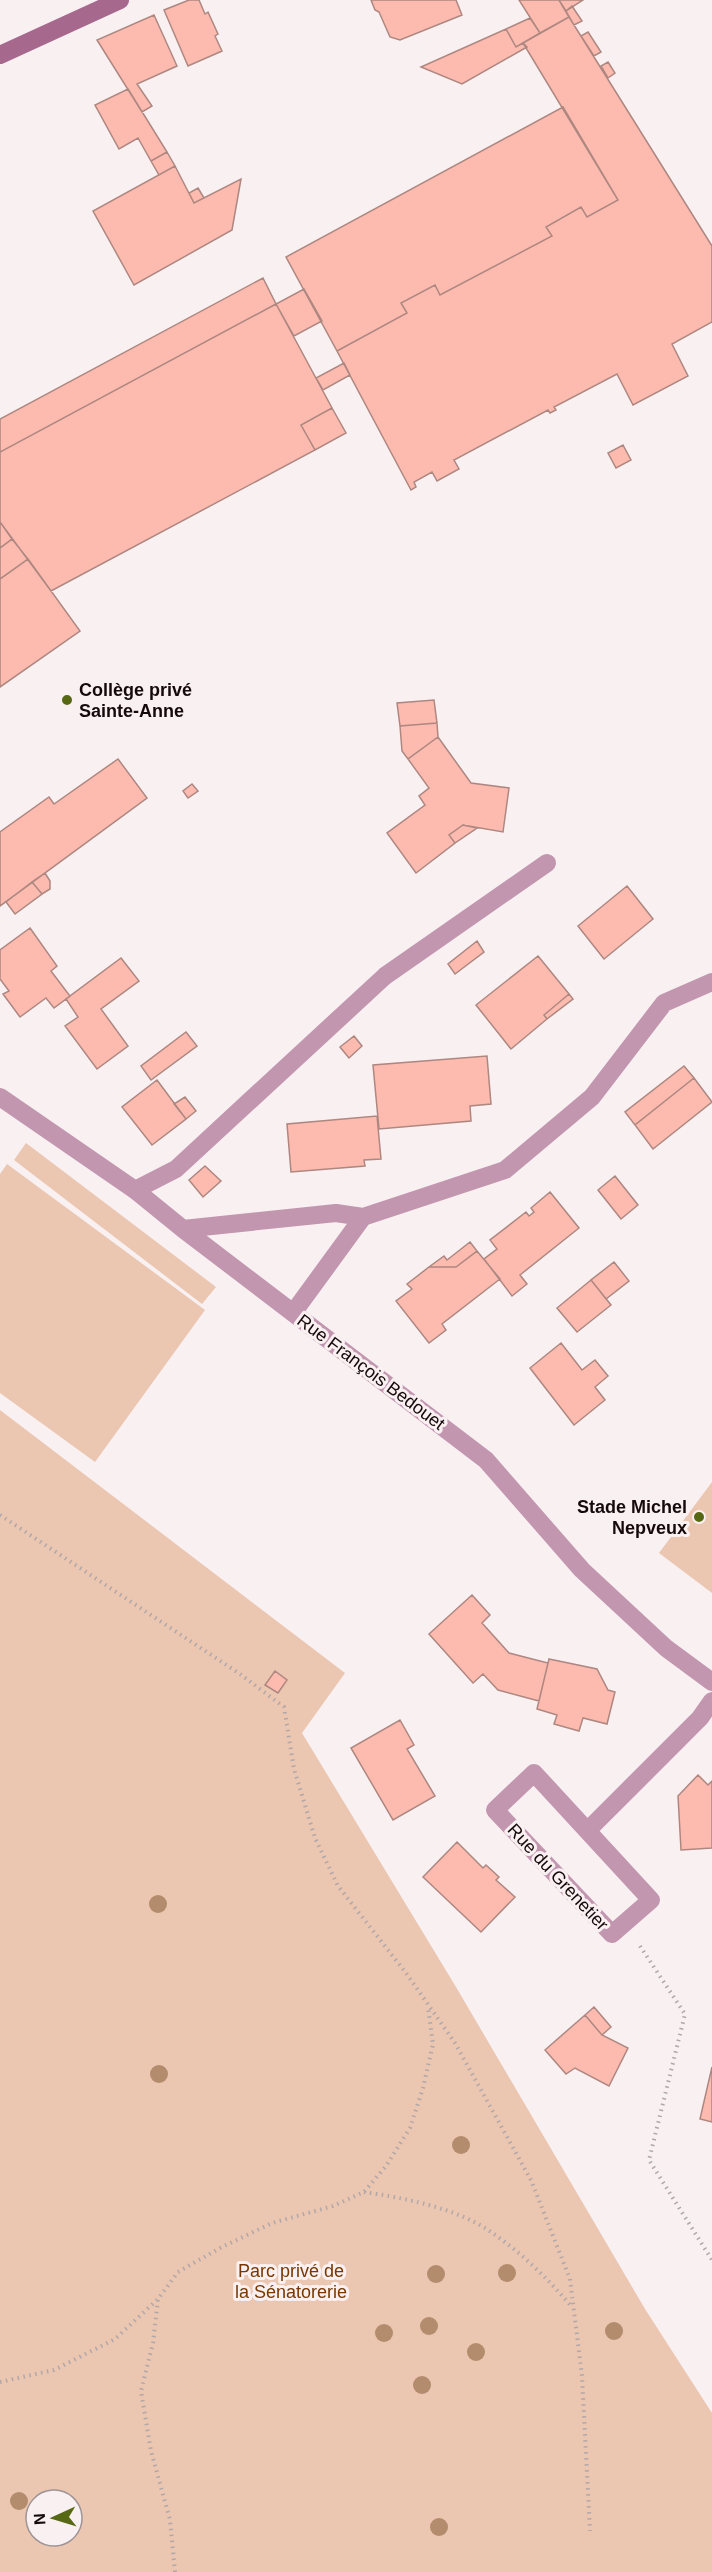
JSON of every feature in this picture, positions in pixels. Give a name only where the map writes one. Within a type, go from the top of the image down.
[{"type":"main road","points":[[0,55],[120,0]]},
{"type":"street","points":[[135,1190],[176,1169],[385,976],[547,863]]},
{"type":"street","points":[[183,1229],[336,1213],[363,1217],[505,1170],[592,1097],[664,1003],[712,982]]},
{"type":"street","name":"Rue François Bedouet","points":[[0,1097],[135,1190],[486,1460],[582,1570],[666,1648],[712,1682]]},
{"type":"street","points":[[293,1313],[363,1217]]},
{"type":"street","points":[[588,1830],[700,1718],[712,1701]]},
{"type":"street","name":"Rue du Grenetier","points":[[534,1773],[588,1830],[651,1900],[612,1934],[495,1810],[534,1773]]},
{"type":"path","points":[[0,1515],[240,1674],[284,1707],[294,1769],[311,1826],[338,1886],[455,2043],[531,2180],[570,2279],[582,2376],[590,2531]]},
{"type":"path","points":[[625,1923],[685,2014],[649,2160],[712,2260]]},
{"type":"path","points":[[0,2382],[54,2370],[114,2339],[158,2299],[178,2272],[220,2248],[273,2223],[333,2206],[364,2192],[386,2166],[410,2128],[423,2088],[433,2044],[427,2003]]},
{"type":"path","points":[[364,2192],[426,2204],[490,2230],[544,2274],[574,2308]]},
{"type":"path","points":[[158,2299],[153,2343],[141,2391],[151,2451],[170,2520],[176,2572]]},
{"type":"green space","points":[[26,1143],[216,1287],[202,1304],[14,1160]]},
{"type":"green space","points":[[7,1164],[205,1310],[95,1462],[0,1393],[0,1174]]},
{"type":"green space","name":"Parc privé de la Sénatorerie","points":[[0,1410],[345,1673],[302,1733],[456,1987],[645,2309],[712,2413],[712,2572],[0,2572]]},
{"type":"green space","name":"Stade Michel Nepveux","points":[[712,1482],[712,1593],[659,1553]]},
{"type":"building","points":[[189,0],[199,0],[205,14],[208,12],[218,34],[215,36],[222,51],[188,66],[164,10]]},
{"type":"building","points":[[371,0],[456,0],[462,15],[400,40],[390,37]]},
{"type":"building","points":[[519,0],[559,0],[569,17],[540,33]]},
{"type":"building","points":[[559,0],[583,0],[566,11]]},
{"type":"building","points":[[572,6],[582,21],[574,25],[566,11]]},
{"type":"building","points":[[154,15],[177,66],[137,84],[152,106],[142,112],[97,40]]},
{"type":"building","points":[[569,17],[712,246],[712,322],[672,344],[688,376],[633,405],[617,374],[554,407],[556,410],[550,413],[548,410],[454,460],[459,469],[437,481],[432,472],[414,482],[416,487],[411,490],[337,351],[407,313],[401,303],[435,285],[440,295],[552,236],[546,227],[581,207],[587,217],[618,200],[523,43]]},
{"type":"building","points":[[530,18],[540,33],[516,47],[506,29]]},
{"type":"building","points":[[506,29],[516,47],[523,43],[527,47],[462,84],[421,67]]},
{"type":"building","points":[[588,32],[601,52],[594,56],[581,36]]},
{"type":"building","points":[[608,62],[615,73],[608,78],[601,66]]},
{"type":"building","points":[[128,89],[167,152],[151,161],[138,138],[119,149],[95,105]]},
{"type":"building","points":[[563,107],[618,200],[587,217],[581,207],[546,227],[552,236],[440,295],[435,285],[401,303],[407,313],[337,351],[286,257]]},
{"type":"building","points":[[167,152],[175,166],[159,175],[151,161]]},
{"type":"building","points":[[175,166],[194,203],[241,179],[232,230],[134,285],[93,211]]},
{"type":"building","points":[[198,188],[204,198],[194,203],[189,193]]},
{"type":"building","points":[[263,278],[276,304],[0,452],[0,419]]},
{"type":"building","points":[[304,289],[322,321],[294,336],[276,304]]},
{"type":"building","points":[[276,304],[332,408],[301,425],[315,450],[51,591],[0,522],[0,452]]},
{"type":"building","points":[[344,363],[350,375],[323,390],[316,378]]},
{"type":"building","points":[[332,408],[346,433],[315,450],[301,425]]},
{"type":"building","points":[[623,445],[631,460],[616,468],[608,453]]},
{"type":"building","points":[[0,522],[12,539],[0,548]]},
{"type":"building","points":[[12,539],[28,559],[0,579],[0,548]]},
{"type":"building","points":[[28,559],[80,631],[0,687],[0,579]]},
{"type":"building","points":[[434,700],[437,723],[400,726],[397,703]]},
{"type":"building","points":[[437,723],[438,737],[408,759],[402,751],[400,726]]},
{"type":"building","points":[[438,737],[471,783],[509,788],[503,832],[463,825],[449,835],[455,843],[416,873],[387,833],[425,805],[419,796],[429,788],[408,759]]},
{"type":"building","points":[[118,759],[147,798],[0,906],[0,832],[49,797],[54,804]]},
{"type":"building","points":[[192,784],[198,791],[188,798],[183,791]]},
{"type":"building","points":[[463,825],[477,828],[455,843],[449,835]]},
{"type":"building","points":[[45,873],[50,881],[50,889],[42,894],[32,882]]},
{"type":"building","points":[[32,882],[42,894],[15,914],[6,902]]},
{"type":"building","points":[[627,886],[653,919],[604,959],[578,926]]},
{"type":"building","points":[[30,928],[57,966],[51,971],[70,996],[54,1008],[46,998],[20,1017],[3,994],[9,991],[0,979],[0,950]]},
{"type":"building","points":[[477,941],[484,952],[455,974],[448,964]]},
{"type":"building","points":[[538,956],[569,994],[544,1015],[547,1019],[511,1049],[476,1005]]},
{"type":"building","points":[[121,958],[139,981],[101,1009],[128,1046],[97,1069],[65,1026],[78,1017],[66,999]]},
{"type":"building","points":[[569,994],[573,999],[547,1019],[544,1015]]},
{"type":"building","points":[[186,1032],[197,1046],[151,1080],[141,1066]]},
{"type":"building","points":[[354,1036],[362,1046],[349,1058],[340,1047]]},
{"type":"building","points":[[487,1056],[491,1104],[470,1106],[471,1121],[379,1129],[373,1065]]},
{"type":"building","points":[[684,1066],[694,1078],[635,1125],[625,1112]]},
{"type":"building","points":[[694,1078],[712,1102],[653,1149],[635,1125]]},
{"type":"building","points":[[157,1080],[186,1119],[152,1145],[122,1107]]},
{"type":"building","points":[[185,1097],[196,1111],[186,1119],[174,1104]]},
{"type":"building","points":[[377,1116],[381,1159],[364,1160],[365,1166],[291,1172],[287,1124]]},
{"type":"building","points":[[205,1166],[221,1181],[203,1197],[189,1180]]},
{"type":"building","points":[[615,1176],[638,1205],[621,1219],[598,1190]]},
{"type":"building","points":[[550,1192],[579,1228],[520,1275],[527,1284],[512,1296],[484,1259],[497,1249],[490,1240],[526,1212],[529,1216],[534,1212],[531,1208]]},
{"type":"building","points":[[470,1242],[477,1251],[456,1267],[429,1267],[444,1256],[447,1260]]},
{"type":"building","points":[[477,1251],[500,1279],[442,1324],[446,1330],[429,1343],[396,1301],[412,1289],[407,1284],[429,1267],[456,1267]]},
{"type":"building","points":[[614,1262],[629,1281],[606,1299],[591,1280]]},
{"type":"building","points":[[591,1280],[611,1305],[577,1332],[557,1308]]},
{"type":"building","points":[[561,1343],[582,1370],[595,1360],[608,1376],[595,1387],[605,1400],[574,1425],[530,1368]]},
{"type":"building","points":[[472,1595],[490,1615],[482,1623],[509,1653],[548,1663],[539,1701],[498,1690],[483,1674],[473,1683],[429,1634]]},
{"type":"building","points":[[549,1659],[597,1669],[608,1690],[615,1692],[607,1724],[583,1718],[579,1731],[554,1724],[557,1715],[537,1709]]},
{"type":"building","points":[[275,1671],[287,1680],[278,1693],[265,1685]]},
{"type":"building","points":[[400,1720],[414,1745],[407,1749],[435,1796],[393,1820],[351,1748]]},
{"type":"building","points":[[698,1775],[708,1785],[712,1781],[712,1848],[681,1850],[678,1796]]},
{"type":"building","points":[[457,1842],[483,1868],[486,1865],[499,1877],[496,1880],[515,1897],[481,1932],[423,1877]]},
{"type":"building","points":[[594,2007],[611,2027],[602,2035],[585,2015]]},
{"type":"building","points":[[585,2015],[602,2035],[628,2048],[609,2086],[575,2068],[566,2074],[545,2050]]},
{"type":"building","points":[[712,2067],[712,2122],[700,2119]]},
{"type":"place","name":"Collège privé Sainte-Anne","points":[[67,700]]},
{"type":"place","name":"Stade Michel Nepveux","points":[[699,1517]]}]
